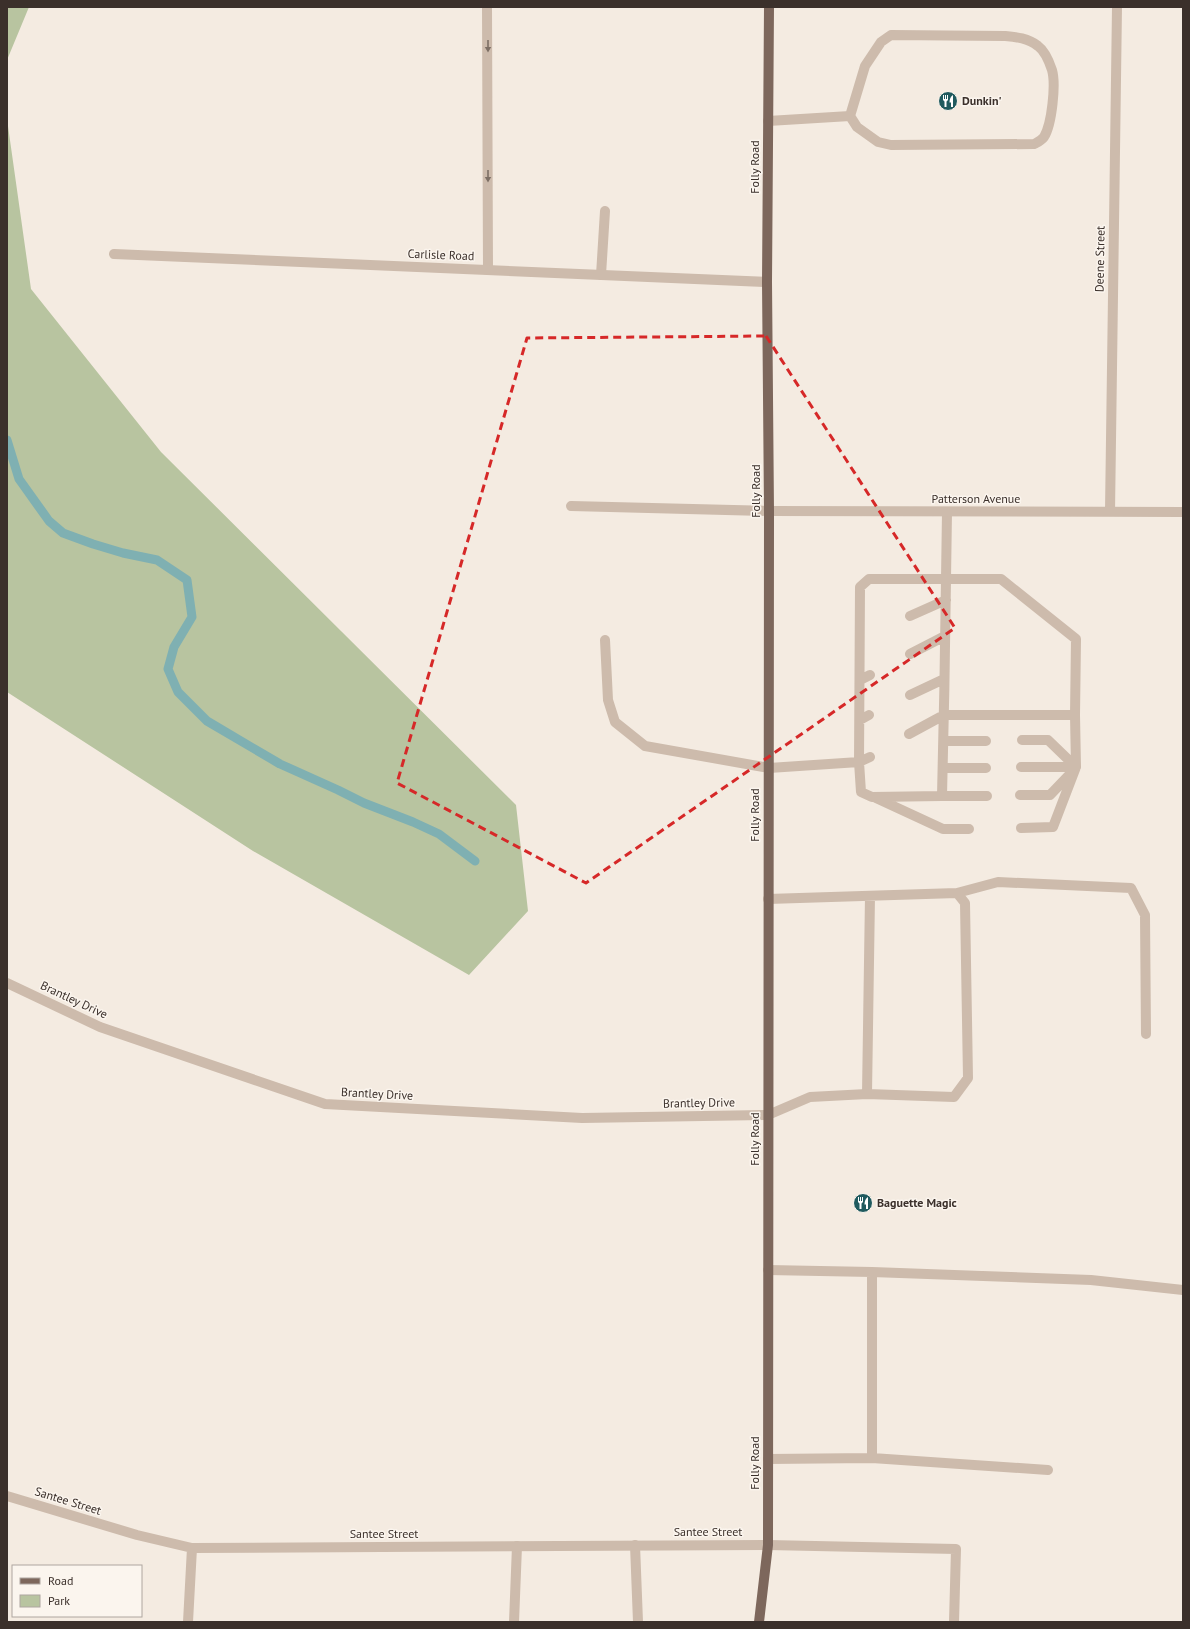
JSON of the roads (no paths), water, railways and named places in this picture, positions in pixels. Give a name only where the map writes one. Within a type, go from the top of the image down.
[{"type":"main road","name":"Folly Road","points":[[758,1622],[768,1545],[769,511],[767,282],[769,7]]},
{"type":"street","points":[[488,7],[488,270]]},
{"type":"street","name":"Deene Street","points":[[1110,512],[1117,7]]},
{"type":"street","points":[[891,35],[1005,36],[1022,38],[1038,46],[1047,58],[1052,71],[1050,120],[1044,137],[1039,142],[1034,144],[891,145],[878,142],[857,127],[850,116],[865,66],[881,42],[891,35]]},
{"type":"street","points":[[768,121],[850,116]]},
{"type":"street","points":[[601,275],[605,211]]},
{"type":"street","name":"Carlisle Road","points":[[114,254],[767,282]]},
{"type":"street","name":"Patterson Avenue","points":[[571,506],[769,511],[1183,512]]},
{"type":"street","points":[[942,796],[947,512]]},
{"type":"street","points":[[969,829],[943,829],[861,792],[859,762],[860,680],[865,636],[860,587],[870,579],[1001,579],[1076,639],[1076,767],[1053,827],[1021,828]]},
{"type":"street","points":[[910,616],[946,600]]},
{"type":"street","points":[[910,654],[945,636]]},
{"type":"street","points":[[605,640],[608,700],[615,722],[645,746],[768,768],[859,762],[870,756]]},
{"type":"street","points":[[860,680],[870,675]]},
{"type":"street","points":[[910,696],[944,679]]},
{"type":"street","points":[[860,720],[869,715]]},
{"type":"street","points":[[909,734],[944,715],[1075,715]]},
{"type":"street","points":[[1022,740],[1048,740],[1076,767]]},
{"type":"street","points":[[944,741],[986,741]]},
{"type":"street","points":[[1021,768],[1076,767]]},
{"type":"street","points":[[1020,795],[1050,795],[1076,767]]},
{"type":"street","points":[[943,768],[986,768]]},
{"type":"street","points":[[872,797],[987,796]]},
{"type":"street","points":[[768,899],[957,893],[998,882],[1131,888],[1145,914],[1146,1034]]},
{"type":"street","points":[[768,1115],[810,1096],[867,1094],[954,1097],[968,1078],[965,903],[957,893]]},
{"type":"street","points":[[867,1094],[870,896]]},
{"type":"street","name":"Brantley Drive","points":[[7,983],[100,1027],[325,1104],[582,1118],[768,1115]]},
{"type":"street","points":[[768,1270],[872,1272],[1091,1280],[1183,1290]]},
{"type":"street","points":[[872,1272],[872,1458]]},
{"type":"street","points":[[768,1459],[872,1458],[1048,1470]]},
{"type":"street","name":"Santee Street","points":[[7,1496],[137,1535],[192,1548],[768,1545],[956,1549],[954,1622]]},
{"type":"street","points":[[635,1545],[638,1622]]},
{"type":"street","points":[[514,1622],[517,1546]]},
{"type":"street","points":[[188,1622],[192,1548]]},
{"type":"waterway","points":[[7,440],[19,479],[49,521],[63,533],[123,553],[157,560],[187,580],[192,617],[174,647],[168,669],[178,692],[207,721],[280,764],[364,803],[439,834],[475,861]]},
{"type":"place","name":"Dunkin'","points":[[948,101]]},
{"type":"place","name":"Baguette Magic","points":[[863,1203]]}]
